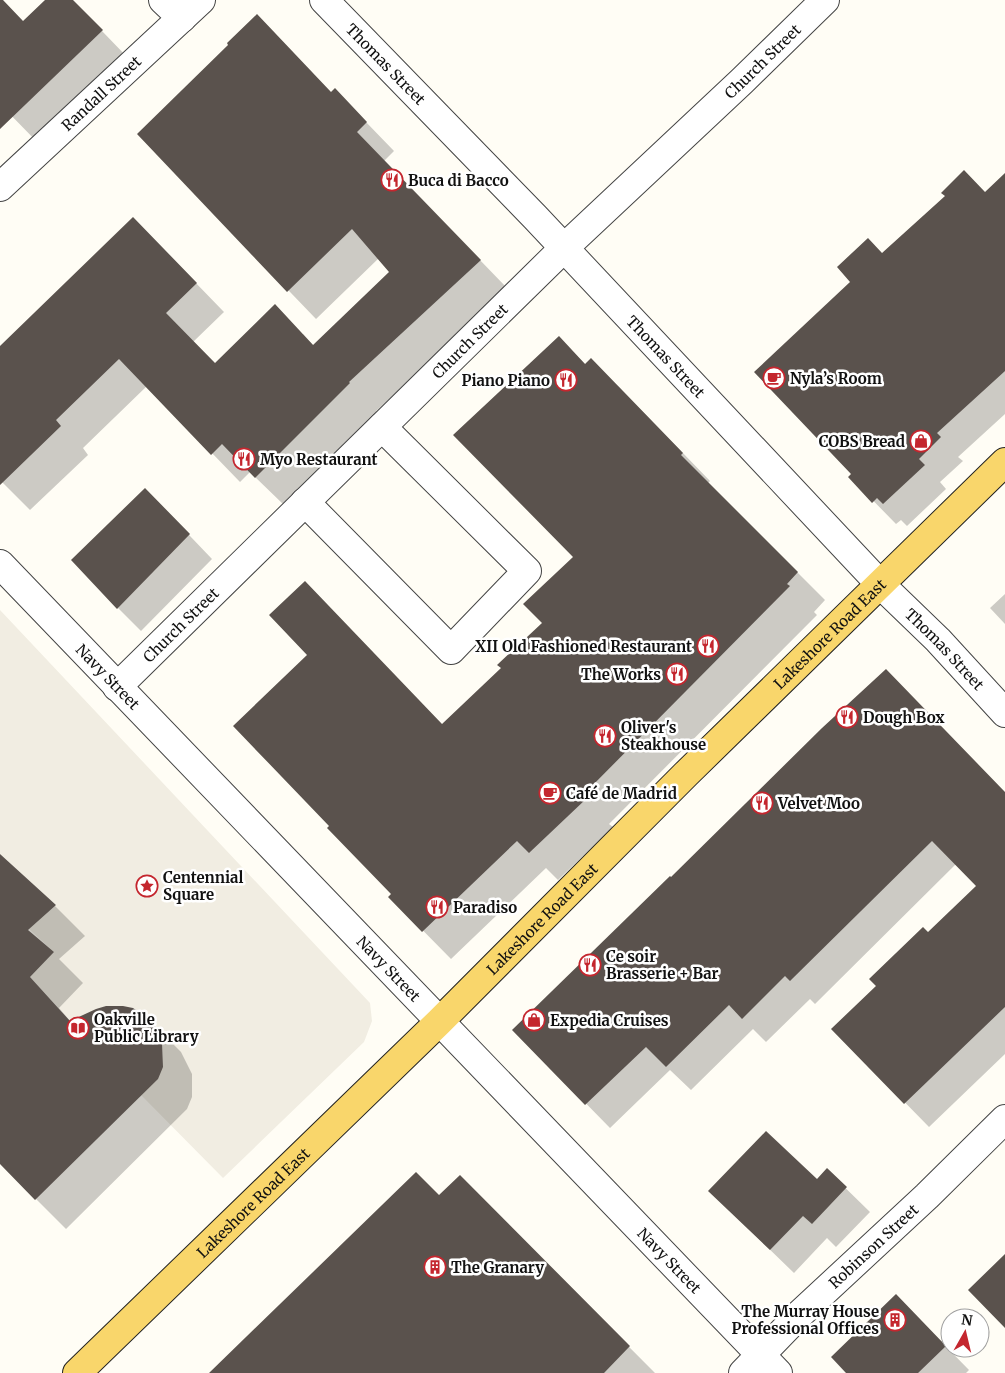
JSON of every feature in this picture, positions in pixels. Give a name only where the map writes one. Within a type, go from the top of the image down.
[{"type":"main road","name":"Lakeshore Road East","points":[[77,1373],[439,1022],[686,774],[1005,462]]},
{"type":"street","name":"Thomas Street","points":[[324,0],[564,248],[880,584],[938,640],[1005,713]]},
{"type":"street","name":"Church Street","points":[[117,687],[564,248],[742,81],[825,0]]},
{"type":"street","name":"Randall Street","points":[[0,187],[182,6]]},
{"type":"street","points":[[305,502],[451,650],[526,570],[382,427]]},
{"type":"street","name":"Navy Street","points":[[0,564],[439,1022],[480,1062],[760,1367]]},
{"type":"street","name":"Robinson Street","points":[[760,1367],[801,1313],[927,1196],[1005,1118]]},
{"type":"shaded area","name":"Centennial Square","points":[[0,610],[370,1003],[372,1021],[364,1042],[223,1178],[141,1095],[163,1067],[162,1043],[152,1021],[133,1008],[106,1006],[88,1013],[74,1025],[30,977],[54,952],[29,929],[56,905],[0,854]]},
{"type":"building","points":[[0,0],[3,0],[23,21],[45,0],[73,0],[103,30],[0,129]]},
{"type":"building","points":[[257,14],[331,92],[335,88],[367,122],[357,132],[481,260],[349,382],[255,478],[222,444],[211,455],[119,359],[56,420],[61,426],[0,485],[0,346],[133,217],[197,283],[166,313],[215,363],[275,304],[313,345],[389,272],[352,229],[287,292],[137,134]]},
{"type":"building","points":[[964,170],[985,192],[1005,173],[1005,371],[937,433],[941,437],[919,459],[925,465],[883,504],[877,498],[872,503],[848,477],[851,474],[754,372],[850,282],[837,267],[868,238],[882,253],[945,196],[941,193]]},
{"type":"building","points":[[559,336],[585,364],[591,358],[683,453],[681,455],[798,572],[787,584],[790,586],[583,795],[586,799],[529,853],[517,841],[422,932],[388,897],[391,894],[327,828],[329,826],[233,726],[307,655],[269,615],[305,581],[442,724],[501,668],[497,665],[542,623],[523,604],[573,557],[453,435]]},
{"type":"building","points":[[145,488],[190,534],[117,609],[71,560]]},
{"type":"building","points":[[886,669],[1005,792],[1005,1007],[904,1104],[831,1029],[876,986],[869,979],[923,927],[928,932],[976,886],[932,841],[790,981],[785,976],[742,1019],[729,1005],[666,1067],[646,1047],[585,1105],[512,1030],[822,728]]},
{"type":"building","name":"Oakville Public Library","points":[[0,854],[56,905],[28,930],[54,952],[30,977],[70,1021],[106,1006],[133,1008],[152,1021],[162,1043],[163,1067],[158,1079],[35,1200],[0,1164]]},
{"type":"building","points":[[766,1131],[817,1179],[827,1168],[847,1187],[812,1224],[803,1216],[770,1250],[708,1191]]},
{"type":"building","name":"The Granary","points":[[416,1172],[439,1195],[460,1175],[630,1346],[604,1373],[209,1373]]},
{"type":"building","points":[[1005,1254],[1005,1328],[990,1313],[990,1308],[986,1308],[968,1290]]},
{"type":"building","name":"The Murray House Professional Offices","points":[[896,1294],[940,1340],[940,1352],[918,1373],[846,1373],[831,1357]]},
{"type":"place","name":"Buca di Bacco","points":[[392,180]]},
{"type":"place","name":"Nyla’s Room","points":[[774,378]]},
{"type":"place","name":"Piano Piano","points":[[566,380]]},
{"type":"place","name":"COBS Bread","points":[[921,441]]},
{"type":"place","name":"Myo Restaurant","points":[[244,459]]},
{"type":"place","name":"XII Old Fashioned Restaurant","points":[[708,646]]},
{"type":"place","name":"The Works","points":[[677,674]]},
{"type":"place","name":"Dough Box","points":[[847,717]]},
{"type":"place","name":"Oliver's Steakhouse","points":[[605,736]]},
{"type":"place","name":"Café de Madrid","points":[[550,793]]},
{"type":"place","name":"Velvet Moo","points":[[762,803]]},
{"type":"place","name":"Centennial Square","points":[[147,886]]},
{"type":"place","name":"Paradiso","points":[[437,907]]},
{"type":"place","name":"Ce soir Brasserie + Bar","points":[[590,965]]},
{"type":"place","name":"Expedia Cruises","points":[[534,1020]]},
{"type":"place","name":"Oakville Public Library","points":[[78,1028]]},
{"type":"place","name":"The Granary","points":[[435,1267]]},
{"type":"place","name":"The Murray House Professional Offices","points":[[895,1320]]}]
